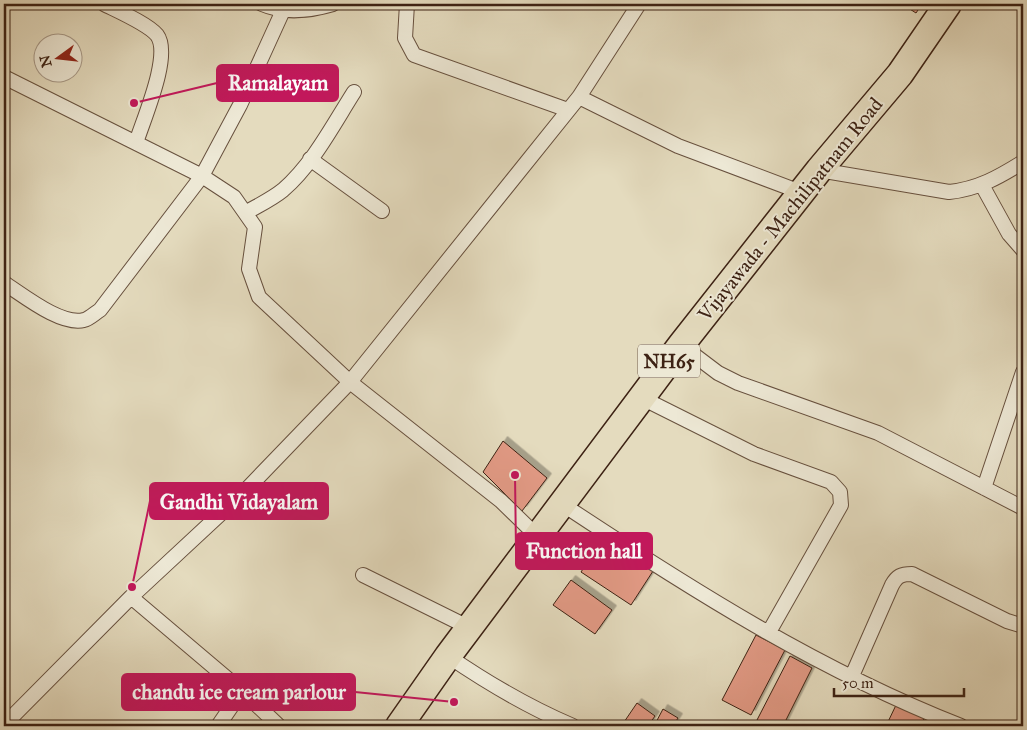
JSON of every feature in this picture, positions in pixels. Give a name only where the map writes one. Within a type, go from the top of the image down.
[{"type":"highway","name":"Vijayawada - Machilipatnam Road","points":[[399,726],[448,656],[681,345],[819,170],[900,74],[948,4]]},
{"type":"street","points":[[104,4],[156,34],[162,44],[162,63],[136,143]]},
{"type":"street","points":[[262,4],[312,10],[332,4]]},
{"type":"street","points":[[407,4],[405,38],[414,55],[568,110]]},
{"type":"street","points":[[4,725],[131,597],[244,492],[350,382],[579,97],[639,4]]},
{"type":"street","points":[[4,283],[59,317],[73,321],[85,320],[100,310],[202,176],[240,105],[284,7]]},
{"type":"street","points":[[4,77],[202,176],[234,198],[247,212],[255,227],[249,269],[259,297],[350,382],[501,500],[538,537]]},
{"type":"street","points":[[247,212],[282,190],[310,159],[354,92]]},
{"type":"street","points":[[579,97],[678,146],[802,193]]},
{"type":"street","points":[[310,159],[382,211]]},
{"type":"street","points":[[819,170],[949,192],[968,190],[982,185],[1023,162]]},
{"type":"street","points":[[982,185],[1009,234],[1023,250]]},
{"type":"street","points":[[681,345],[718,373],[738,383],[878,433],[1023,508]]},
{"type":"street","points":[[984,488],[1023,372]]},
{"type":"street","points":[[642,398],[754,454],[831,482],[840,492],[841,505],[768,632]]},
{"type":"street","points":[[562,504],[678,581],[768,632],[852,676],[960,726]]},
{"type":"street","points":[[852,676],[897,576],[912,574],[1007,621],[1023,626]]},
{"type":"street","points":[[363,575],[470,628]]},
{"type":"street","points":[[131,597],[242,691],[279,726]]},
{"type":"street","points":[[448,656],[548,721],[573,726]]},
{"type":"street","points":[[218,726],[242,691]]},
{"type":"building","points":[[902,4],[922,4],[916,13]]},
{"type":"building","points":[[503,441],[547,478],[522,511],[483,472]]},
{"type":"building","points":[[605,535],[655,568],[631,605],[581,572]]},
{"type":"building","points":[[571,580],[612,610],[595,634],[553,605]]},
{"type":"building","points":[[756,635],[785,650],[751,715],[722,700]]},
{"type":"building","points":[[790,656],[812,668],[783,726],[768,726],[757,720]]},
{"type":"building","points":[[637,703],[655,716],[648,726],[622,725]]},
{"type":"building","points":[[897,703],[924,718],[921,726],[886,726]]},
{"type":"building","points":[[663,709],[678,718],[673,726],[654,726]]},
{"type":"place","name":"Ramalayam","points":[[134,103]]},
{"type":"place","name":"Function hall","points":[[515,475]]},
{"type":"place","name":"Gandhi Vidayalam","points":[[132,587]]},
{"type":"place","name":"chandu ice cream parlour","points":[[454,702]]}]
